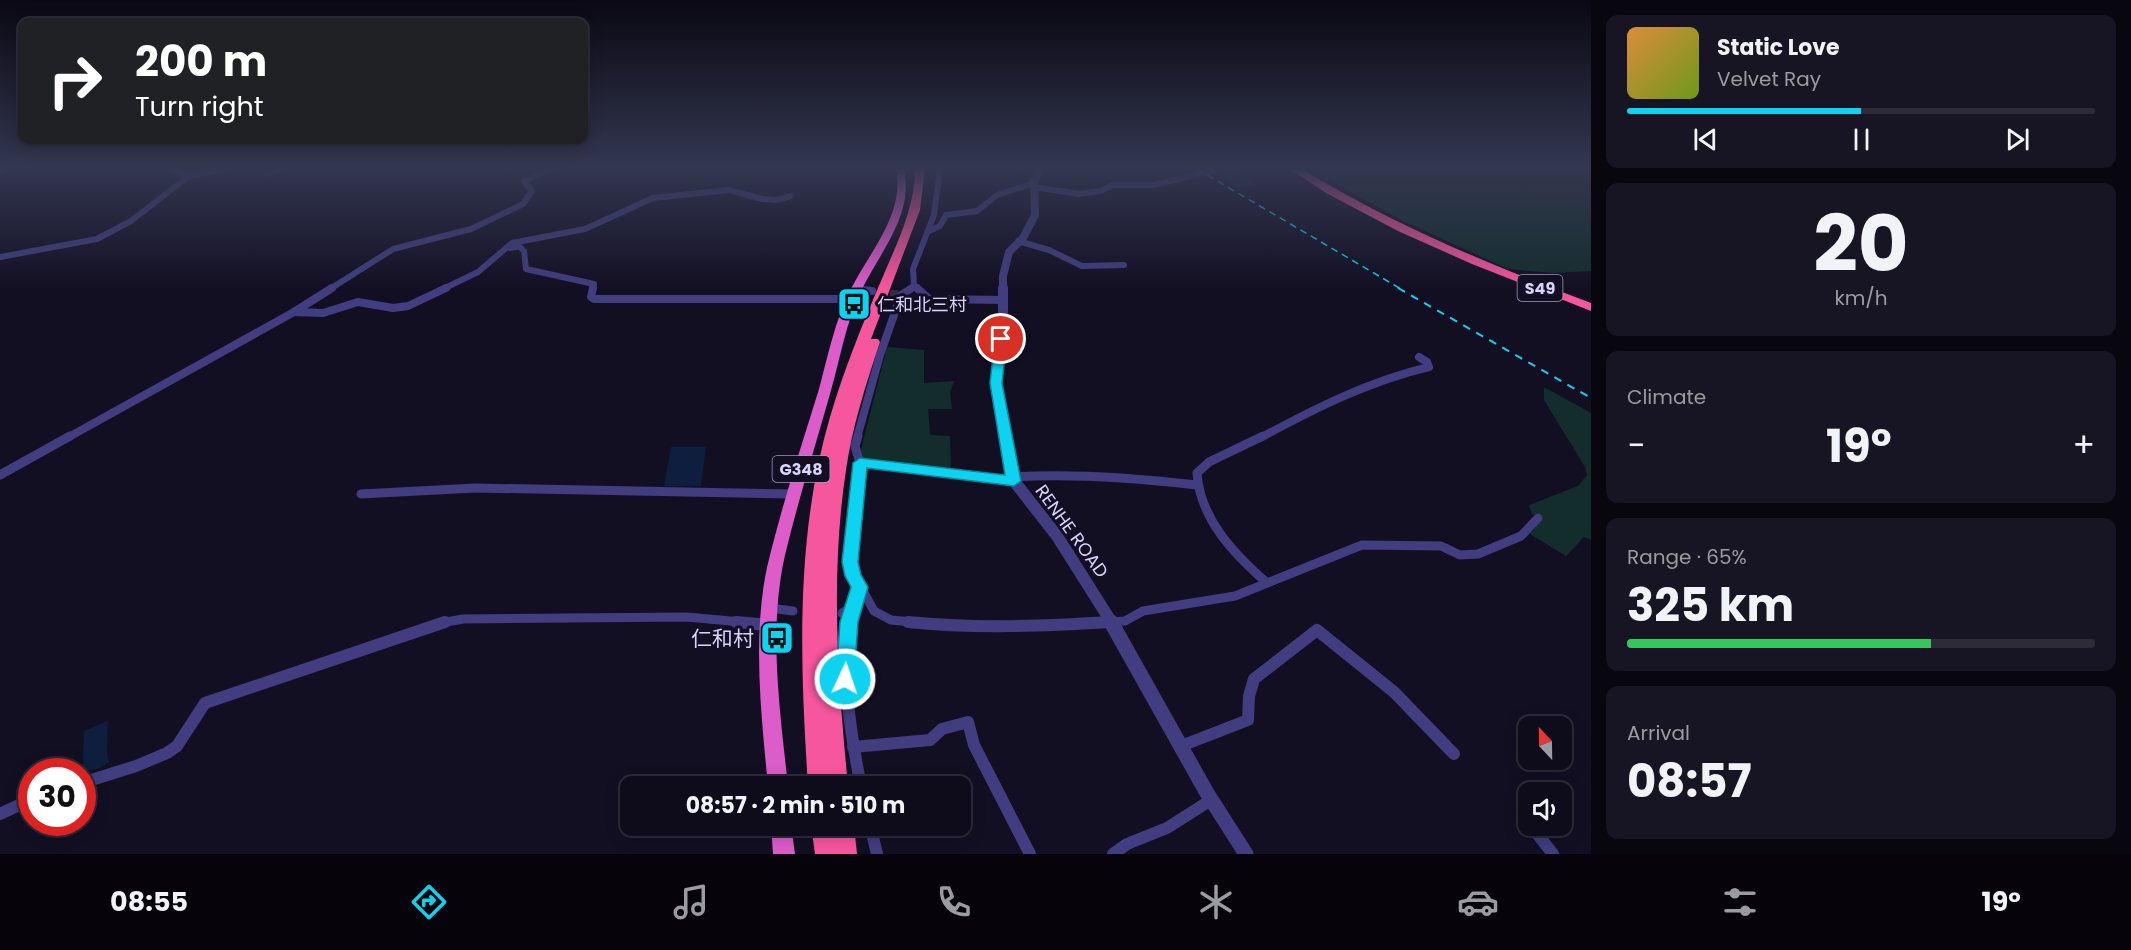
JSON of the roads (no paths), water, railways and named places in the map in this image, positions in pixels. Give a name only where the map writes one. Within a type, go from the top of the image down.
[{"type":"highway","name":"G348","points":[[777,776],[768,677],[768,625],[777,557],[853,294],[899,209]]},
{"type":"highway","points":[[818,776],[813,695],[812,624],[814,564],[822,489],[830,448],[849,381],[915,209]]},
{"type":"highway","points":[[836,776],[827,625],[828,565],[835,490],[846,430],[863,371],[923,209]]},
{"type":"highway","name":"S49","points":[[1363,209],[1492,267],[1591,308]]},
{"type":"highway","name":"S49","points":[[1374,209],[1492,267],[1591,302]]},
{"type":"highway","points":[[783,836],[784,854]]},
{"type":"highway","points":[[824,836],[826,854]]},
{"type":"highway","points":[[843,836],[845,854]]},
{"type":"street","points":[[0,258],[101,237],[130,221],[145,209]]},
{"type":"street","points":[[0,475],[294,312],[393,249],[471,229],[513,209]]},
{"type":"street","points":[[294,312],[323,313],[358,302],[393,308],[408,306],[471,276],[513,242],[585,229],[632,209]]},
{"type":"street","points":[[935,209],[913,269],[914,285],[910,291],[901,295],[880,355],[855,446],[860,463],[850,562],[853,576],[874,611],[891,620],[955,627],[1008,627],[1128,620],[1143,611],[1224,599],[1267,584],[1362,544],[1441,546],[1460,555],[1478,554],[1521,536],[1538,518]]},
{"type":"street","points":[[928,231],[940,226],[946,215],[980,209]]},
{"type":"street","name":"RENHE ROAD","points":[[1036,209],[1035,215],[1023,238],[1010,252],[1006,262],[996,383],[1013,479],[1069,552],[1112,622],[1211,800],[1246,854]]},
{"type":"street","points":[[1018,241],[1055,252],[1082,266],[1124,265]]},
{"type":"street","points":[[496,255],[520,246],[527,256],[526,269],[592,284],[595,286],[591,297],[594,299],[853,294],[872,291]]},
{"type":"street","points":[[914,285],[929,299],[1004,300]]},
{"type":"street","points":[[1267,584],[1230,548],[1208,513],[1197,485],[1197,473],[1209,462],[1256,441],[1317,408],[1398,374],[1429,367],[1427,362],[1419,357]]},
{"type":"street","points":[[860,463],[1013,479],[1061,474],[1086,478],[1132,478],[1197,485]]},
{"type":"street","points":[[361,494],[475,488],[794,494]]},
{"type":"street","points":[[859,776],[845,679],[847,611],[857,601],[860,587]]},
{"type":"street","points":[[770,608],[793,611]]},
{"type":"street","points":[[96,779],[167,753],[177,746],[204,703],[448,621],[474,618],[687,617],[768,625]]},
{"type":"street","points":[[1181,746],[1248,720],[1249,696],[1254,679],[1317,630],[1394,692],[1454,754]]},
{"type":"street","points":[[853,747],[930,740],[942,729],[969,722],[974,745],[1030,854]]},
{"type":"street","points":[[1113,854],[1127,844],[1167,828],[1211,800]]},
{"type":"street","points":[[0,814],[18,806]]},
{"type":"street","points":[[872,836],[876,854]]},
{"type":"street","points":[[1539,836],[1553,854]]},
{"type":"water","points":[[671,447],[706,447],[701,486],[664,486]]},
{"type":"water","points":[[108,721],[109,762],[96,769],[96,758],[83,758],[84,731]]},
{"type":"tunnel","points":[[878,292],[901,295]]},
{"type":"railway","points":[[1265,209],[1401,289]]},
{"type":"railway","points":[[1398,288],[1591,398]]},
{"type":"place","name":"仁和北三村","points":[[854,304]]},
{"type":"place","name":"仁和村","points":[[777,638]]}]
